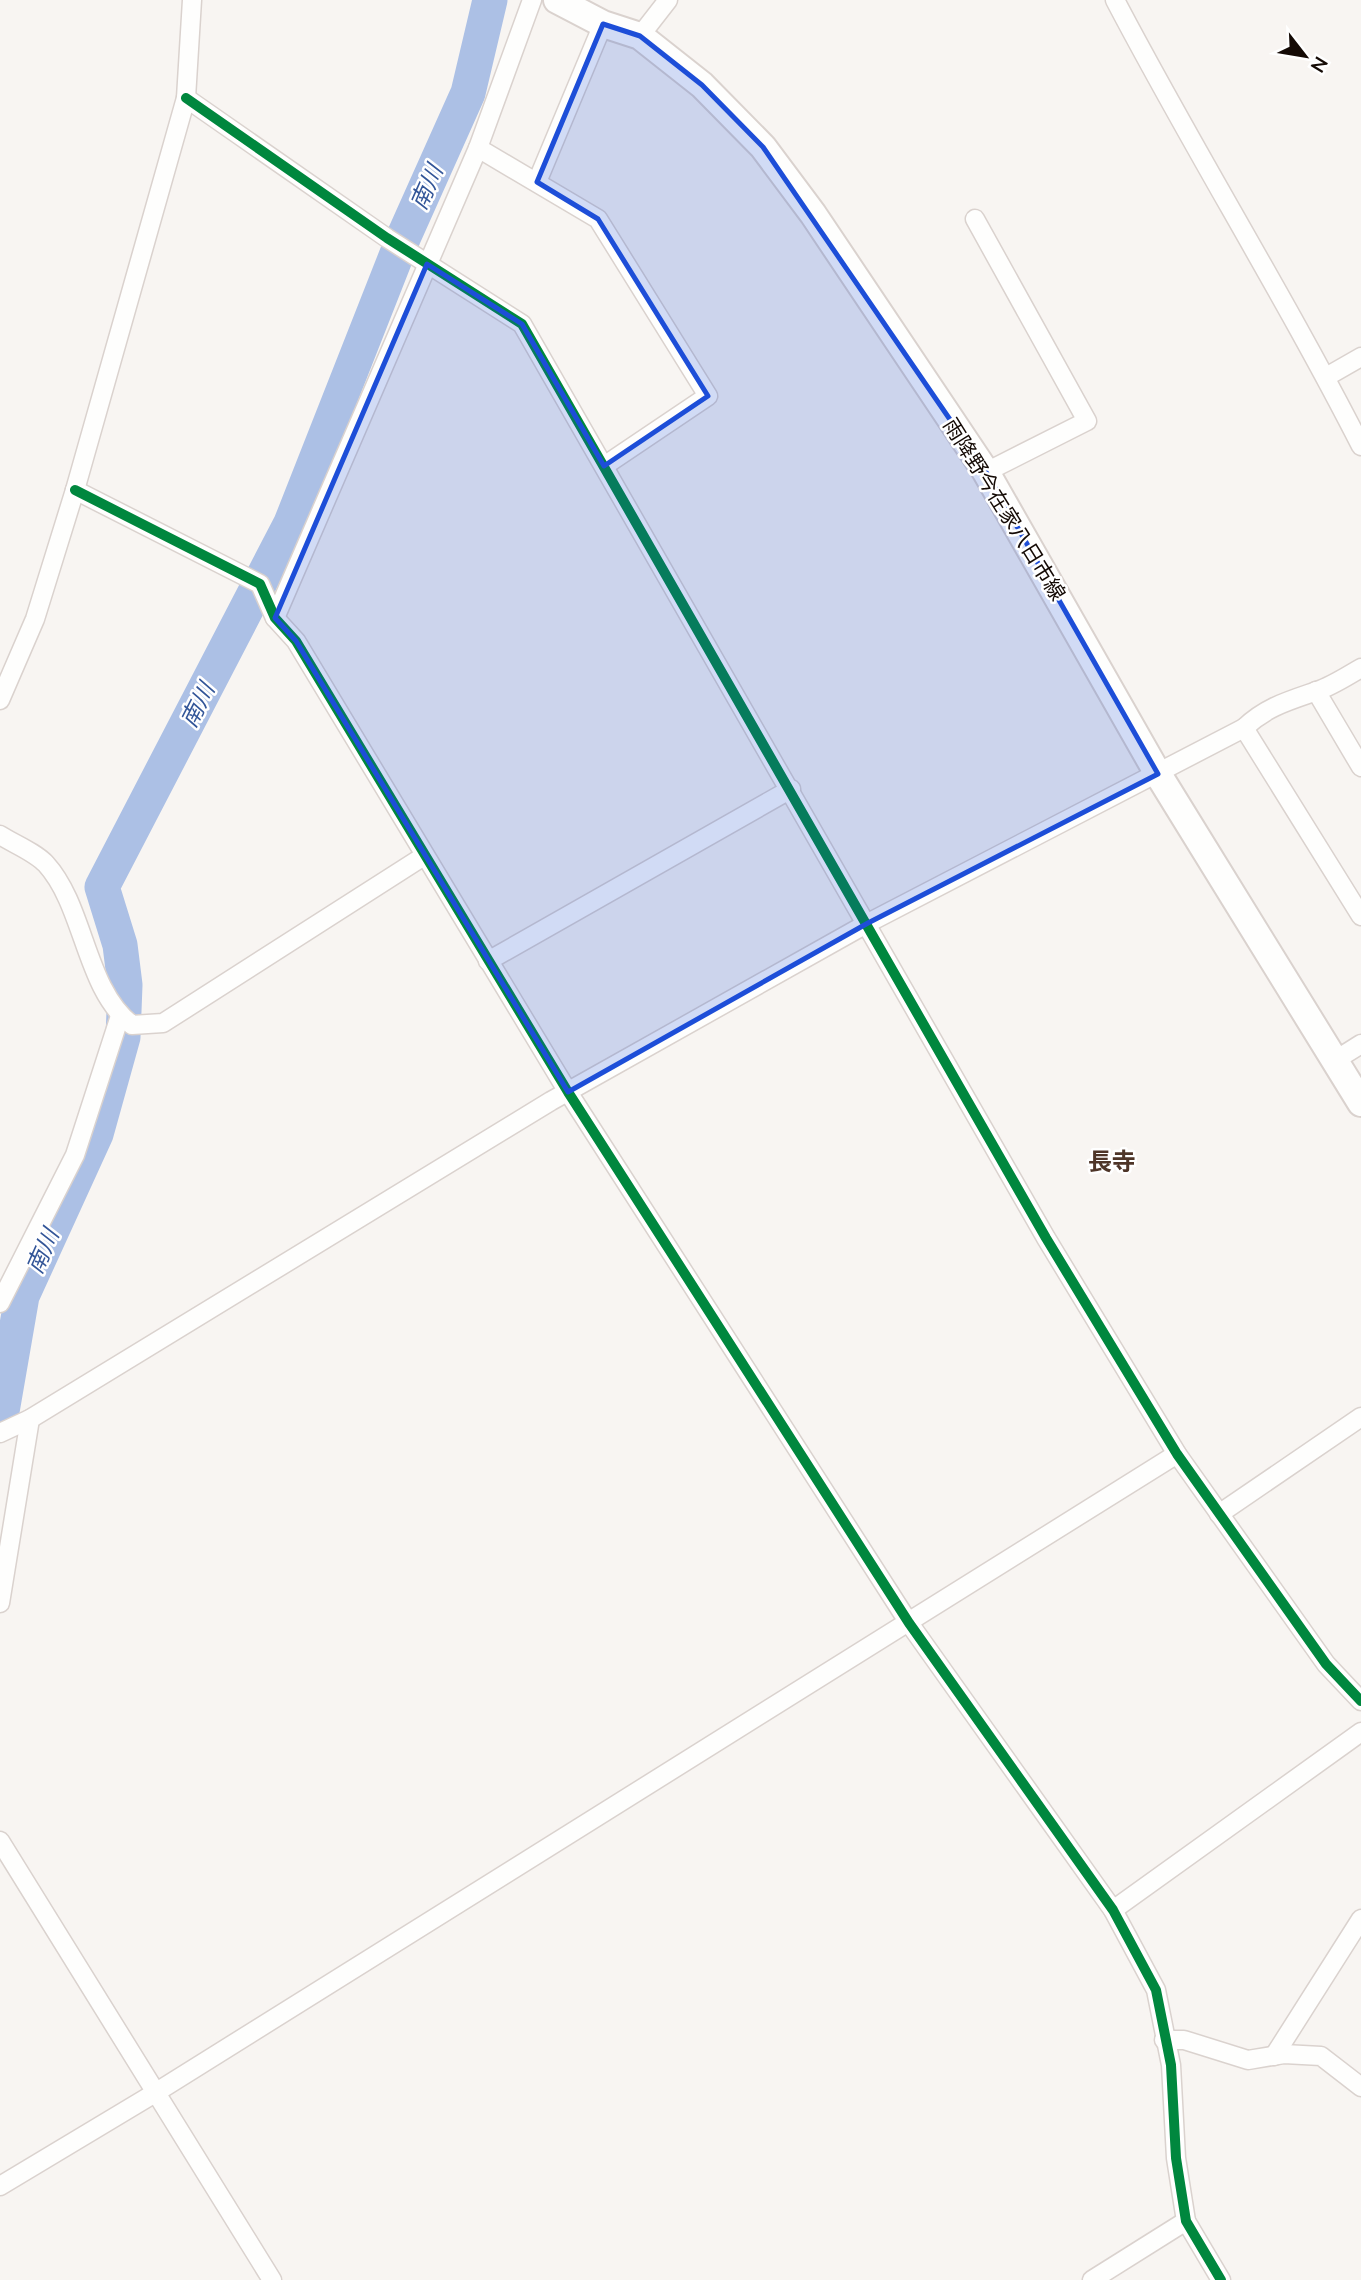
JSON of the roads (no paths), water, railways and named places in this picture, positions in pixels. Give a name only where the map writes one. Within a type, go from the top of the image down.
[{"type":"main road","name":"雨降野今在家八日市線","points":[[557,0],[603,24],[640,36],[702,85],[763,147],[813,214],[986,472],[1158,774],[1361,1103]]},
{"type":"street","points":[[0,700],[35,619],[75,490],[186,98],[192,0]]},
{"type":"street","points":[[275,618],[478,148],[532,0]]},
{"type":"street","points":[[640,36],[668,0]]},
{"type":"street","points":[[1115,0],[1164,94],[1326,377],[1361,446]]},
{"type":"street","points":[[537,182],[603,24]]},
{"type":"street","points":[[186,98],[387,238],[522,324],[868,923],[1046,1238],[1177,1454],[1326,1664],[1361,1701]]},
{"type":"street","points":[[478,148],[597,219],[708,396],[604,466]]},
{"type":"street","points":[[975,219],[1087,421],[986,472]]},
{"type":"street","points":[[1326,377],[1361,357]]},
{"type":"street","points":[[75,490],[260,584],[275,618],[296,641],[568,1092],[909,1623],[1113,1910],[1156,1990],[1171,2065],[1175,2158],[1186,2221],[1221,2280]]},
{"type":"street","points":[[0,1433],[30,1419],[568,1092],[868,923],[1244,728],[1262,711],[1317,691],[1361,668]]},
{"type":"street","points":[[1317,691],[1361,767]]},
{"type":"street","points":[[1244,728],[1361,916]]},
{"type":"street","points":[[488,961],[791,789]]},
{"type":"street","points":[[0,835],[46,863],[64,893],[112,1004],[120,1016],[132,1025],[163,1023],[424,856]]},
{"type":"street","points":[[0,1303],[75,1155],[120,1016]]},
{"type":"street","points":[[1334,1061],[1361,1044]]},
{"type":"street","points":[[1219,1514],[1361,1417]]},
{"type":"street","points":[[0,1603],[30,1419]]},
{"type":"street","points":[[0,2186],[155,2093],[1177,1454]]},
{"type":"street","points":[[1113,1910],[1361,1732]]},
{"type":"street","points":[[0,1841],[272,2280]]},
{"type":"street","points":[[1274,2056],[1361,1919]]},
{"type":"street","points":[[1164,2040],[1184,2040],[1248,2060],[1274,2056],[1321,2056],[1361,2087]]},
{"type":"street","points":[[1092,2280],[1186,2221]]},
{"type":"waterway","name":"南川","points":[[0,1423],[22,1296],[96,1134],[123,1037],[125,985],[120,945],[102,887],[291,523],[404,236],[468,93],[490,0]]},
{"type":"waterway","points":[[0,1334],[22,1296]]},
{"type":"district","name":"長寺","points":[[1112,1161]]}]
